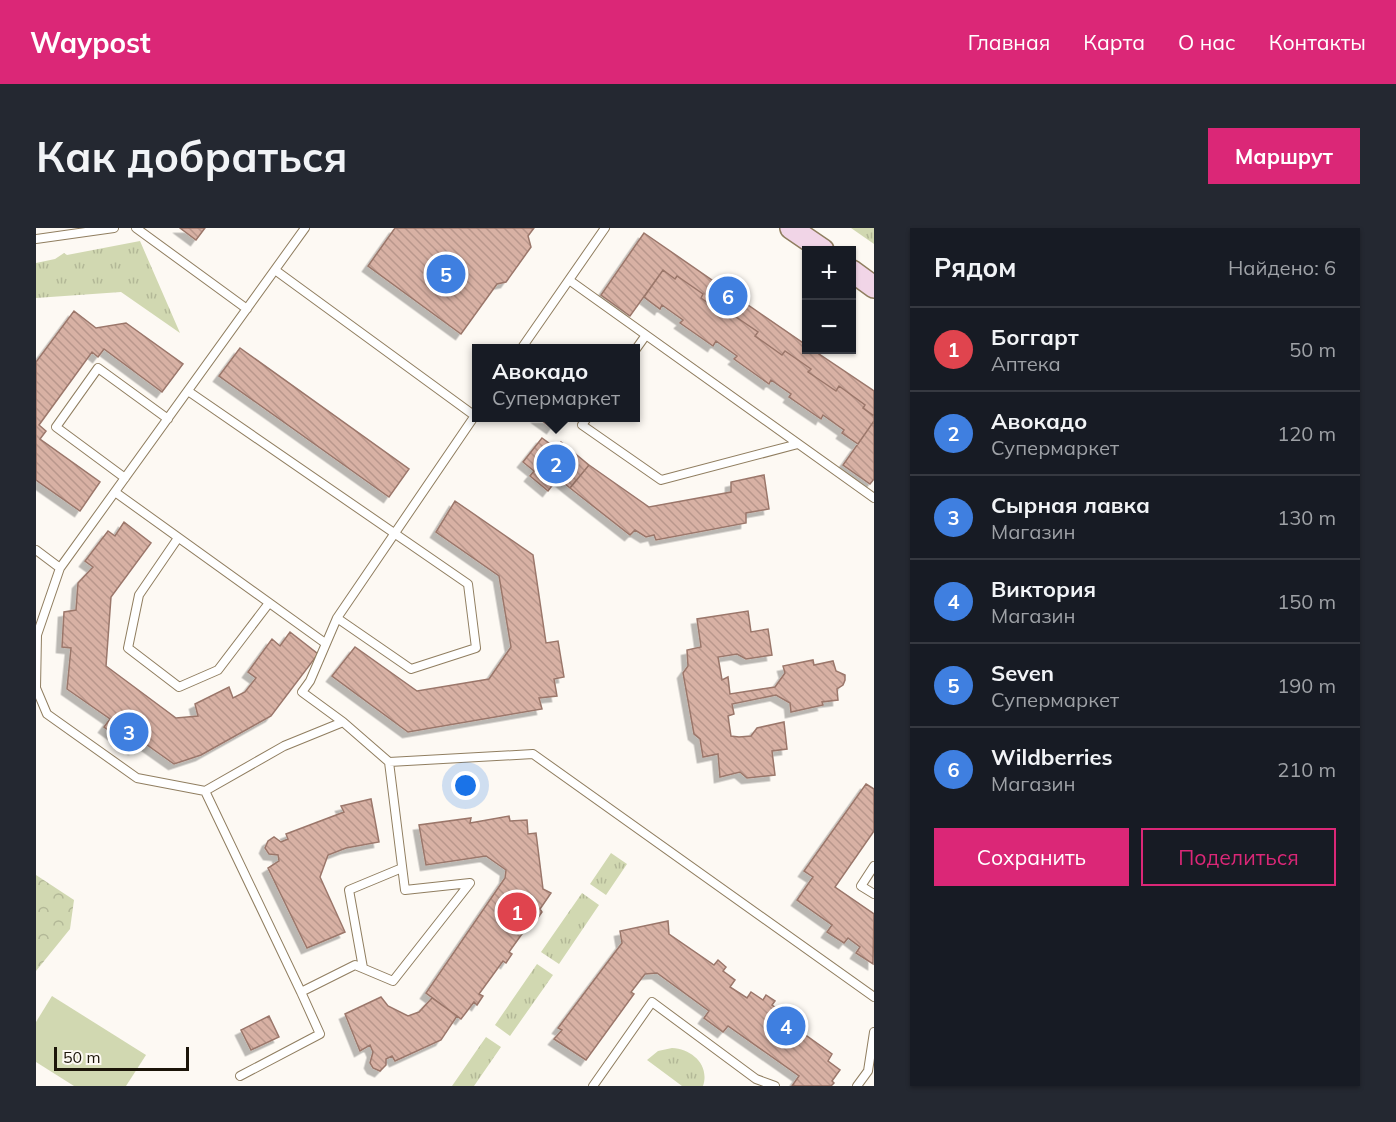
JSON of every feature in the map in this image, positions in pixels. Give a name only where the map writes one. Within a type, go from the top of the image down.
[{"type":"street","points":[[791,228],[817,246]]},
{"type":"street","points":[[856,274],[874,287]]},
{"type":"lane","points":[[36,239],[114,228]]},
{"type":"lane","points":[[136,228],[247,309]]},
{"type":"lane","points":[[306,228],[60,568],[37,635],[36,688],[47,714],[137,778],[205,791],[284,746],[343,722]]},
{"type":"lane","points":[[525,344],[605,228]]},
{"type":"lane","points":[[275,270],[472,412]]},
{"type":"lane","points":[[569,280],[874,498]]},
{"type":"lane","points":[[640,344],[646,335]]},
{"type":"lane","points":[[125,478],[56,427],[98,368],[168,419]]},
{"type":"lane","points":[[188,391],[468,584],[476,648],[411,669],[337,618]]},
{"type":"lane","points":[[301,992],[355,965],[393,981],[470,883],[405,890],[389,762],[343,722],[302,692],[310,681],[337,618],[472,421]]},
{"type":"lane","points":[[584,422],[582,425],[661,480],[798,444]]},
{"type":"lane","points":[[115,492],[325,643]]},
{"type":"lane","points":[[178,538],[139,595],[128,648],[179,687],[218,670],[269,603]]},
{"type":"lane","points":[[36,550],[60,568]]},
{"type":"lane","points":[[389,762],[533,754],[874,997]]},
{"type":"lane","points":[[205,791],[320,1034],[240,1076]]},
{"type":"lane","points":[[874,867],[861,886],[874,894]]},
{"type":"lane","points":[[363,968],[349,890],[402,868]]},
{"type":"lane","points":[[593,1086],[652,1002],[753,1083],[775,1086]]},
{"type":"lane","points":[[857,1086],[868,1071],[874,1032]]},
{"type":"green space","points":[[851,228],[874,228],[874,244]]},
{"type":"green space","points":[[140,241],[180,333],[121,292],[36,298],[36,263],[55,259],[64,253],[67,255]]},
{"type":"green space","points":[[611,853],[627,864],[606,895],[590,884]]},
{"type":"green space","points":[[36,875],[74,900],[70,929],[36,971]]},
{"type":"green space","points":[[582,893],[599,905],[559,964],[541,952]]},
{"type":"green space","points":[[537,964],[553,975],[510,1036],[495,1025]]},
{"type":"green space","points":[[52,996],[146,1055],[126,1086],[74,1086],[36,1062],[36,1022]]},
{"type":"green space","points":[[486,1037],[501,1047],[474,1086],[452,1086]]},
{"type":"green space","points":[[672,1048],[686,1051],[698,1059],[704,1071],[703,1086],[682,1086],[647,1060],[658,1051]]},
{"type":"building","points":[[180,228],[205,228],[196,240]]},
{"type":"building","points":[[395,228],[534,228],[528,236],[531,247],[506,282],[497,284],[461,334],[368,266]]},
{"type":"building","points":[[644,233],[802,342],[802,354],[819,354],[874,391],[874,416],[863,408],[865,405],[839,386],[836,391],[808,372],[811,369],[785,351],[782,355],[755,336],[758,332],[730,313],[728,317],[701,298],[703,294],[677,276],[675,279],[663,270],[630,316],[601,295]]},
{"type":"building","points":[[663,270],[675,279],[677,276],[703,294],[701,298],[728,317],[730,313],[758,332],[755,336],[782,355],[785,351],[811,369],[808,372],[836,391],[839,386],[865,405],[863,408],[874,416],[874,421],[858,444],[842,433],[844,430],[823,415],[821,419],[789,397],[791,394],[771,380],[769,384],[734,359],[737,356],[716,341],[713,346],[680,323],[683,320],[662,305],[660,309],[644,297]]},
{"type":"building","points":[[74,311],[96,328],[126,323],[183,364],[162,392],[104,349],[98,357],[92,352],[39,425],[46,431],[40,439],[100,482],[80,511],[36,480],[36,362]]},
{"type":"building","points":[[240,348],[409,469],[389,497],[219,376]]},
{"type":"building","points":[[874,421],[874,479],[870,484],[843,465]]},
{"type":"building","points":[[544,422],[556,422],[552,428]]},
{"type":"building","points":[[542,438],[556,448],[561,442],[589,465],[570,488],[558,478],[548,491],[530,476],[534,471],[523,462]]},
{"type":"building","points":[[589,465],[649,507],[731,492],[731,482],[764,475],[769,509],[746,513],[746,523],[656,540],[654,535],[646,537],[635,530],[630,535],[570,488]]},
{"type":"building","points":[[455,501],[533,555],[546,643],[558,641],[564,677],[554,679],[557,696],[539,698],[542,709],[408,732],[332,676],[355,647],[417,691],[489,679],[511,647],[499,576],[436,532]]},
{"type":"building","points":[[124,522],[151,543],[111,597],[106,666],[176,718],[198,716],[195,704],[229,687],[233,698],[245,692],[256,678],[248,672],[272,639],[280,646],[290,632],[318,654],[271,716],[201,755],[174,764],[140,740],[134,749],[104,727],[110,719],[67,689],[71,648],[62,647],[64,612],[76,610],[78,583],[93,567],[85,561],[108,531],[115,536]]},
{"type":"building","points":[[748,611],[751,632],[768,629],[772,655],[746,659],[737,654],[718,657],[722,680],[728,677],[730,694],[775,687],[785,673],[783,666],[813,660],[814,665],[833,661],[836,671],[845,675],[845,680],[843,685],[837,689],[838,700],[822,702],[823,705],[791,712],[790,703],[776,695],[732,704],[734,714],[728,716],[731,736],[751,736],[757,728],[784,722],[787,749],[772,751],[775,775],[747,778],[740,772],[720,777],[718,754],[703,757],[700,739],[694,734],[683,673],[688,666],[687,650],[701,647],[697,619]]},
{"type":"building","points":[[866,784],[874,789],[874,831],[835,887],[874,914],[873,964],[856,953],[860,947],[848,938],[844,943],[827,932],[832,925],[797,900],[813,877],[804,871]]},
{"type":"building","points":[[371,799],[379,842],[346,848],[328,855],[320,877],[345,932],[307,948],[268,868],[279,861],[278,855],[269,854],[265,848],[268,841],[274,837],[281,842],[288,839],[286,834],[344,812],[341,806]]},
{"type":"building","points":[[509,816],[510,821],[527,820],[528,834],[536,833],[543,889],[551,893],[540,909],[542,912],[535,922],[532,920],[509,952],[512,954],[506,963],[503,961],[479,994],[483,996],[477,1005],[474,1002],[461,1019],[426,993],[505,878],[506,870],[486,856],[426,865],[419,825],[471,818],[470,823]]},
{"type":"building","points":[[668,921],[669,934],[714,965],[718,960],[726,967],[723,971],[735,980],[730,987],[747,998],[751,992],[763,1000],[766,995],[775,1001],[772,1005],[785,1014],[782,1018],[832,1054],[828,1061],[840,1070],[832,1081],[834,1083],[831,1086],[792,1086],[799,1076],[728,1026],[723,1032],[704,1018],[709,1011],[657,973],[645,974],[631,992],[634,994],[586,1060],[554,1039],[562,1030],[558,1028],[622,943],[620,931]]},
{"type":"building","points":[[381,997],[388,1006],[408,1016],[419,1012],[432,998],[457,1016],[441,1040],[395,1061],[392,1056],[386,1059],[386,1065],[380,1071],[373,1068],[370,1063],[373,1052],[370,1045],[360,1051],[345,1014]]},
{"type":"building","points":[[269,1016],[279,1037],[251,1050],[241,1030]]},
{"type":"place","name":"Seven","points":[[446,274]]},
{"type":"place","name":"Wildberries","points":[[728,296]]},
{"type":"place","name":"Авокадо","points":[[556,464]]},
{"type":"place","name":"Сырная лавка","points":[[129,732]]},
{"type":"place","name":"Боггарт","points":[[517,912]]},
{"type":"place","name":"Виктория","points":[[786,1026]]}]
